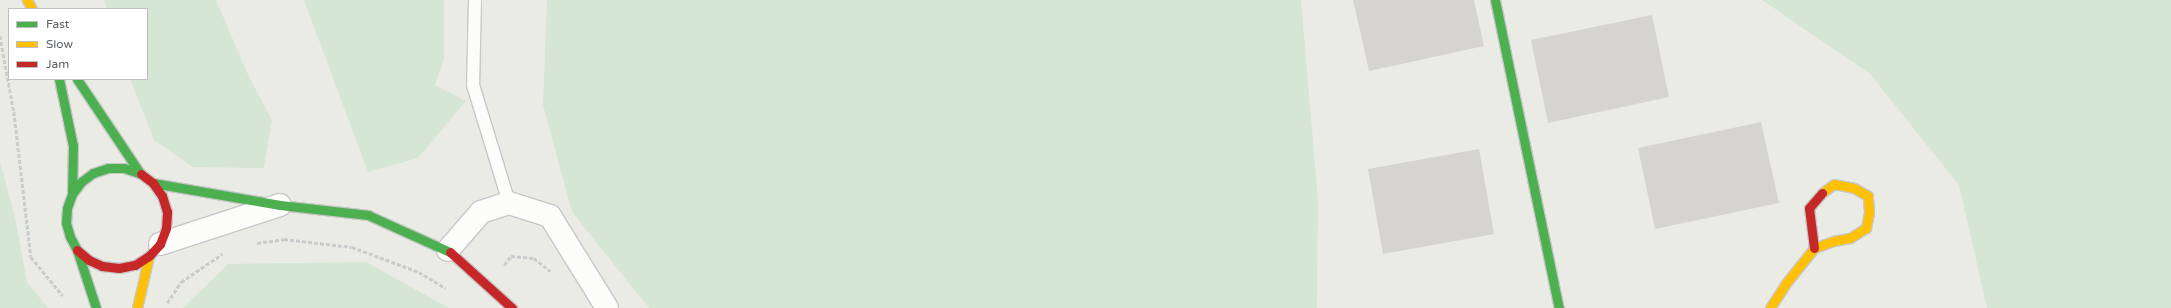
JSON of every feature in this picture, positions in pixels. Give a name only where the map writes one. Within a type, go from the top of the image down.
[{"type":"street","points":[[1495,0],[1559,308]]},
{"type":"street","points":[[59,80],[73,146],[72,194]]},
{"type":"street","points":[[78,80],[140,173],[153,183],[162,196],[167,212],[166,228],[154,250],[137,308]]},
{"type":"street","points":[[96,308],[77,250],[70,237],[66,223],[67,208],[72,194],[81,182],[93,173],[108,168],[124,168],[140,173]]},
{"type":"street","points":[[153,183],[280,205],[368,215],[448,250],[512,308]]},
{"type":"street","points":[[1770,308],[1787,282],[1814,248],[1833,241],[1850,238],[1866,228],[1869,212],[1868,196],[1854,188],[1834,184],[1822,193],[1810,208],[1814,248]]},
{"type":"street","points":[[448,250],[481,212],[509,203],[550,216],[607,308]]},
{"type":"street","points":[[77,250],[88,260],[102,266],[118,268],[135,265],[154,250],[280,205]]},
{"type":"lane","points":[[475,0],[473,85],[509,203]]},
{"type":"path","points":[[0,36],[8,79]]},
{"type":"path","points":[[8,80],[14,112],[31,257],[58,292],[68,300]]},
{"type":"path","points":[[255,244],[284,239],[352,247],[419,272],[450,290]]},
{"type":"path","points":[[166,308],[181,282],[226,251]]},
{"type":"path","points":[[488,286],[511,256],[534,258],[552,272]]},
{"type":"green space","points":[[104,0],[216,0],[249,77],[272,120],[264,168],[193,167],[154,140],[130,80],[148,80],[148,8],[107,8]]},
{"type":"green space","points":[[304,0],[444,0],[444,59],[435,85],[466,101],[418,158],[368,172]]},
{"type":"green space","points":[[547,0],[1301,0],[1318,200],[1317,308],[649,308],[572,212],[543,105]]},
{"type":"green space","points":[[1762,0],[2171,0],[2171,308],[1987,308],[1959,185],[1870,74]]},
{"type":"green space","points":[[0,162],[15,217],[27,282],[48,308],[0,308]]},
{"type":"green space","points":[[366,262],[449,308],[183,308],[228,264]]},
{"type":"building","points":[[1353,0],[1474,0],[1484,46],[1369,71]]},
{"type":"building","points":[[1652,15],[1669,97],[1548,123],[1531,40]]},
{"type":"building","points":[[1761,122],[1779,203],[1655,229],[1638,148]]},
{"type":"building","points":[[1479,149],[1494,234],[1383,254],[1368,169]]},
{"type":"traffic: fast","points":[[1495,0],[1559,308]]},
{"type":"traffic: fast","points":[[59,80],[73,146],[72,194]]},
{"type":"traffic: fast","points":[[78,80],[140,173]]},
{"type":"traffic: fast","points":[[96,308],[77,250],[70,237],[66,223],[67,208],[72,194],[81,182],[93,173],[108,168],[124,168],[141,174]]},
{"type":"traffic: fast","points":[[153,183],[280,205],[368,215],[450,252]]},
{"type":"traffic: slow","points":[[27,0],[31,8]]},
{"type":"traffic: slow","points":[[1770,308],[1787,282],[1814,248],[1833,241],[1850,238],[1866,228],[1869,212],[1868,196],[1854,188],[1834,184],[1822,193]]},
{"type":"traffic: slow","points":[[137,308],[149,256]]},
{"type":"traffic: jam","points":[[77,250],[89,260],[102,266],[119,268],[135,265],[149,256],[160,244],[166,228],[167,212],[162,196],[153,183],[141,174]]},
{"type":"traffic: jam","points":[[1814,248],[1809,208],[1822,193]]},
{"type":"traffic: jam","points":[[450,252],[512,308]]}]
